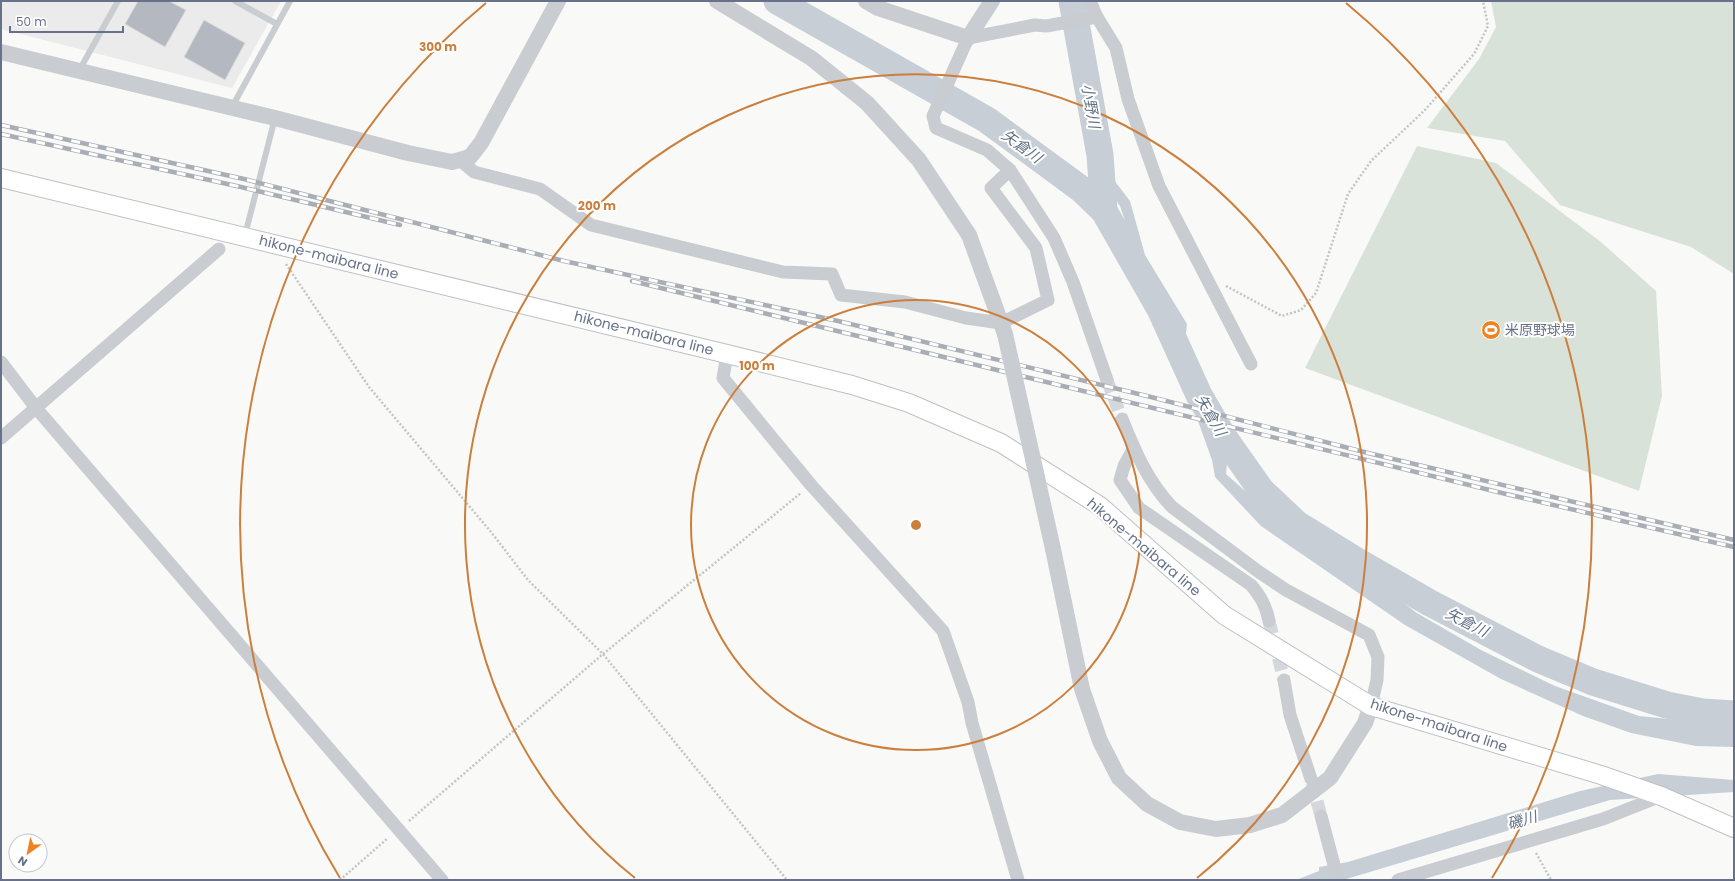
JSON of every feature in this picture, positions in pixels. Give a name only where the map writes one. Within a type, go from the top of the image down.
[{"type":"main road","name":"hikone-maibara line","points":[[1,178],[727,354],[852,385],[909,403],[1001,443],[1100,506],[1224,615],[1371,706],[1601,775],[1661,796],[1734,828]]},
{"type":"street","points":[[1,52],[275,118],[408,153],[452,162],[470,157],[481,143],[558,1]]},
{"type":"street","points":[[717,1],[811,58],[867,104],[919,160],[969,235],[1003,329],[1053,549],[1082,689],[1100,741],[1119,778],[1147,804],[1180,822],[1216,829],[1250,826],[1282,815],[1330,778],[1365,723],[1371,706],[1377,680],[1378,657],[1369,636],[1286,590],[1172,507],[1159,494],[1134,448],[1122,419]]},
{"type":"street","points":[[866,1],[878,8],[968,38],[1028,26],[1046,26],[1097,17]]},
{"type":"street","points":[[992,1],[968,38],[933,116],[936,128],[987,150],[1010,170],[1054,238],[1073,282],[1107,380]]},
{"type":"street","points":[[1090,1],[1097,17],[1116,48],[1128,99],[1159,186],[1251,364]]},
{"type":"street","points":[[460,160],[474,172],[540,189],[591,226],[783,272],[832,274],[841,295],[905,302],[1003,329],[1048,300],[1036,248],[991,188],[1010,170]]},
{"type":"street","points":[[1,438],[219,249]]},
{"type":"street","points":[[727,354],[723,378],[811,485],[943,631],[968,702],[972,723],[1018,880]]},
{"type":"street","points":[[1,362],[36,408],[442,880]]},
{"type":"street","points":[[1134,448],[1124,466],[1120,480],[1139,508],[1251,585],[1263,601],[1269,621]]},
{"type":"street","points":[[1284,680],[1290,715],[1311,779]]},
{"type":"street","points":[[1398,880],[1528,840],[1603,820],[1661,796]]},
{"type":"street","points":[[1321,816],[1338,880]]},
{"type":"lane","points":[[79,71],[118,1]]},
{"type":"lane","points":[[235,1],[277,24]]},
{"type":"lane","points":[[232,108],[290,1]]},
{"type":"lane","points":[[245,236],[275,118]]},
{"type":"path","points":[[1205,274],[1282,316],[1301,310],[1316,293],[1348,194],[1371,161],[1425,110],[1474,54],[1488,26],[1483,1]]},
{"type":"path","points":[[273,244],[368,387],[491,532],[528,580],[603,654],[787,880]]},
{"type":"path","points":[[340,880],[603,654],[811,485]]},
{"type":"path","points":[[1528,840],[1551,880]]},
{"type":"shaded area","points":[[1,1],[281,1],[232,88],[1,29]]},
{"type":"shaded area","points":[[1491,1],[1734,1],[1734,274],[1691,247],[1560,205],[1505,141],[1427,128],[1479,59],[1496,27]]},
{"type":"shaded area","name":"米原野球場","points":[[1417,146],[1496,163],[1601,242],[1656,291],[1662,396],[1639,491],[1305,368]]},
{"type":"water","points":[[1097,158],[1130,201],[1145,255],[1187,324],[1185,341],[1195,361],[1195,380],[1228,454],[1226,474],[1270,513],[1343,567],[1373,580],[1417,613],[1481,650],[1555,686],[1639,716],[1719,724],[1734,724],[1734,747],[1696,746],[1631,733],[1583,716],[1501,679],[1405,625],[1261,526],[1215,477],[1212,460],[1170,343],[1169,320],[1134,259],[1128,230],[1120,206],[1093,169]]},
{"type":"water","name":"磯川","points":[[1658,774],[1734,780],[1734,792],[1610,800],[1343,880],[1296,880],[1319,871],[1319,867],[1348,862],[1580,791]]},
{"type":"building","points":[[138,1],[169,1],[186,10],[165,47],[125,24]]},
{"type":"building","points":[[204,20],[245,43],[225,80],[184,57]]},
{"type":"waterway","name":"矢倉川","points":[[777,1],[987,120],[1081,189],[1104,211],[1160,309],[1199,395],[1223,436],[1261,490],[1297,524],[1430,603],[1538,659],[1593,682],[1667,705],[1703,712],[1734,714]]},
{"type":"waterway","name":"小野川","points":[[1072,1],[1100,155],[1104,211]]},
{"type":"tunnel","points":[[1107,380],[1122,419]]},
{"type":"tunnel","points":[[1269,621],[1284,680]]},
{"type":"tunnel","points":[[1312,783],[1321,816]]},
{"type":"railway","points":[[1,125],[244,179],[564,261],[838,321],[1151,397],[1368,453],[1734,540]]},
{"type":"railway","points":[[1,134],[241,187],[400,225]]},
{"type":"railway","points":[[632,281],[1506,494],[1734,547]]},
{"type":"place","name":"米原野球場","points":[[1491,330]]}]
